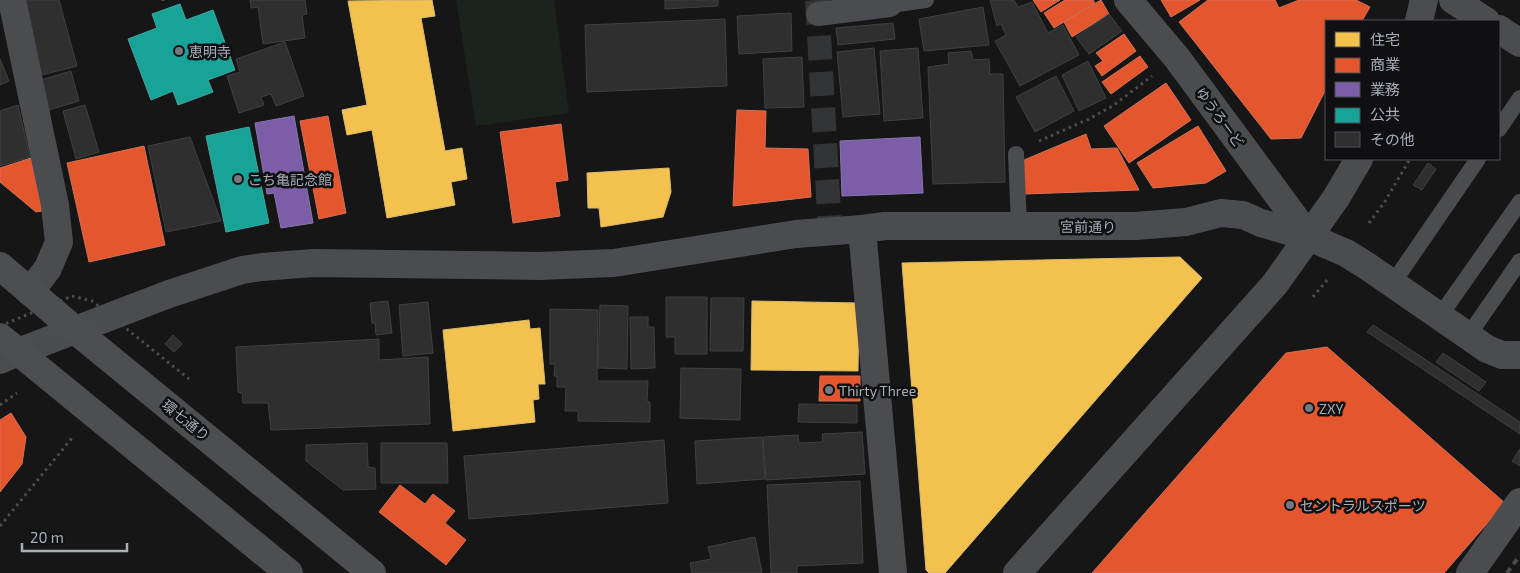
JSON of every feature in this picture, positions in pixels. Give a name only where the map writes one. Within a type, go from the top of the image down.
[{"type":"main road","name":"環七通り","points":[[0,266],[74,330],[372,573]]},
{"type":"main road","points":[[6,350],[290,573]]},
{"type":"street","points":[[12,0],[55,205],[59,242],[48,268],[30,292]]},
{"type":"street","name":"ゆうろーど","points":[[1128,0],[1177,58],[1309,237]]},
{"type":"street","points":[[1418,20],[1424,0]]},
{"type":"street","points":[[1453,0],[1484,20]]},
{"type":"street","points":[[818,14],[890,5]]},
{"type":"street","points":[[1017,573],[1275,284],[1336,198],[1358,160]]},
{"type":"street","name":"宮前通り","points":[[6,350],[74,330],[169,294],[242,270],[262,267],[313,263],[539,266],[614,262],[796,234],[886,226],[1134,226],[1186,222],[1221,213],[1243,215],[1261,223],[1309,237],[1346,253],[1487,349],[1502,355],[1520,355]]},
{"type":"street","points":[[862,228],[894,573]]},
{"type":"street","points":[[1470,573],[1520,502]]},
{"type":"lane","points":[[890,5],[926,0]]},
{"type":"lane","points":[[1500,128],[1520,98]]},
{"type":"lane","points":[[1016,154],[1019,226]]},
{"type":"lane","points":[[1392,283],[1477,160]]},
{"type":"lane","points":[[1440,316],[1520,202]]},
{"type":"lane","points":[[1468,336],[1520,261]]},
{"type":"path","points":[[1016,154],[1016,151],[1089,119],[1114,105],[1177,58]]},
{"type":"path","points":[[1369,223],[1384,203],[1409,160]]},
{"type":"path","points":[[1313,297],[1330,275]]},
{"type":"path","points":[[0,326],[72,296],[92,301],[189,379]]},
{"type":"path","points":[[0,405],[17,393]]},
{"type":"path","points":[[0,526],[72,437]]},
{"type":"shaded area","points":[[456,0],[554,0],[569,113],[476,126]]},
{"type":"building: 住宅","points":[[432,0],[435,16],[421,18],[445,151],[462,148],[467,179],[451,182],[455,205],[387,218],[372,130],[347,135],[342,110],[367,105],[348,1]]},
{"type":"building: 住宅","points":[[669,168],[671,192],[663,217],[601,227],[599,208],[588,208],[587,173]]},
{"type":"building: 住宅","points":[[1180,257],[1202,278],[945,573],[929,573],[926,570],[902,263]]},
{"type":"building: 住宅","points":[[752,301],[859,303],[858,371],[751,370]]},
{"type":"building: 住宅","points":[[529,320],[530,329],[540,328],[545,384],[538,384],[539,399],[533,400],[535,422],[453,431],[443,330]]},
{"type":"building: 商業","points":[[1033,0],[1060,0],[1041,12]]},
{"type":"building: 商業","points":[[1065,0],[1093,0],[1095,3],[1054,28],[1044,13]]},
{"type":"building: 商業","points":[[1101,0],[1109,14],[1072,37],[1064,22]]},
{"type":"building: 商業","points":[[1161,0],[1200,0],[1171,17]]},
{"type":"building: 商業","points":[[1208,0],[1275,0],[1279,8],[1299,0],[1356,0],[1370,7],[1363,20],[1325,20],[1325,91],[1301,138],[1271,139],[1179,22]]},
{"type":"building: 商業","points":[[1124,34],[1136,51],[1102,76],[1095,66],[1103,61],[1096,53]]},
{"type":"building: 商業","points":[[1140,56],[1148,67],[1111,94],[1102,82]]},
{"type":"building: 商業","points":[[1166,83],[1191,120],[1129,163],[1104,126]]},
{"type":"building: 商業","points":[[737,110],[766,111],[765,148],[808,149],[811,197],[733,206]]},
{"type":"building: 商業","points":[[328,116],[346,213],[319,219],[300,121]]},
{"type":"building: 商業","points":[[561,124],[568,180],[555,182],[560,216],[513,223],[500,132]]},
{"type":"building: 商業","points":[[1198,126],[1226,171],[1206,183],[1153,188],[1137,163]]},
{"type":"building: 商業","points":[[1086,134],[1091,149],[1117,148],[1139,190],[1025,194],[1024,160]]},
{"type":"building: 商業","points":[[144,146],[165,245],[89,262],[67,163]]},
{"type":"building: 商業","points":[[31,158],[42,211],[36,212],[0,182],[0,168]]},
{"type":"building: 商業","points":[[1327,347],[1505,503],[1444,573],[1092,573],[1286,353]]},
{"type":"building: 商業","points":[[820,376],[860,376],[860,401],[819,401]]},
{"type":"building: 商業","points":[[11,413],[26,437],[22,464],[0,492],[0,420]]},
{"type":"building: 商業","points":[[400,485],[425,504],[433,494],[455,511],[445,523],[466,540],[446,565],[379,512]]},
{"type":"building: 業務","points":[[294,116],[313,223],[281,228],[274,193],[267,194],[255,123]]},
{"type":"building: 業務","points":[[920,137],[923,193],[842,196],[840,141]]},
{"type":"building: 公共","points":[[180,4],[186,20],[213,10],[235,70],[208,80],[213,92],[178,105],[173,91],[151,100],[128,39],[157,28],[152,14]]},
{"type":"building: 公共","name":"こち亀記念館","points":[[249,127],[269,223],[226,232],[206,136]]},
{"type":"building: その他","points":[[21,0],[59,0],[77,66],[42,75]]},
{"type":"building: その他","points":[[250,0],[305,0],[307,14],[302,15],[305,38],[263,44],[258,7],[251,8]]},
{"type":"building: その他","points":[[665,0],[718,0],[718,6],[665,9]]},
{"type":"building: その他","points":[[990,0],[1014,0],[1018,7],[1032,2],[1048,33],[1063,25],[1079,55],[1020,86],[995,41],[1006,35],[1001,24],[997,26]]},
{"type":"building: その他","points":[[983,7],[989,45],[924,51],[919,19]]},
{"type":"building: その他","points":[[791,13],[792,51],[739,54],[737,16]]},
{"type":"building: その他","points":[[1109,14],[1122,31],[1089,54],[1076,37]]},
{"type":"building: その他","points":[[725,19],[727,86],[587,92],[585,25]]},
{"type":"building: その他","points":[[893,23],[895,39],[838,45],[836,28]]},
{"type":"building: その他","points":[[285,42],[304,96],[276,106],[271,94],[261,97],[264,105],[239,113],[227,76],[240,72],[236,59]]},
{"type":"building: その他","points":[[874,48],[880,114],[843,117],[837,52]]},
{"type":"building: その他","points":[[918,48],[923,118],[884,121],[880,51]]},
{"type":"building: その他","points":[[971,51],[973,60],[989,59],[990,74],[1003,74],[1005,182],[933,184],[928,67],[949,64],[948,53]]},
{"type":"building: その他","points":[[802,57],[804,107],[765,108],[763,59]]},
{"type":"building: その他","points":[[0,59],[9,81],[0,85]]},
{"type":"building: その他","points":[[1088,61],[1106,98],[1079,111],[1062,75]]},
{"type":"building: その他","points":[[71,71],[79,101],[49,110],[41,80]]},
{"type":"building: その他","points":[[1056,76],[1074,111],[1035,132],[1016,97]]},
{"type":"building: その他","points":[[18,105],[30,157],[0,166],[0,111]]},
{"type":"building: その他","points":[[85,105],[99,152],[76,159],[63,111]]},
{"type":"building: その他","points":[[190,137],[221,221],[166,232],[148,146]]},
{"type":"building: その他","points":[[1428,163],[1436,169],[1422,190],[1413,185]]},
{"type":"building: その他","points":[[666,297],[707,297],[707,354],[675,354],[675,337],[666,337]]},
{"type":"building: その他","points":[[711,298],[744,298],[743,351],[710,351]]},
{"type":"building: その他","points":[[388,301],[392,333],[376,335],[375,323],[372,323],[370,303]]},
{"type":"building: その他","points":[[428,302],[433,353],[403,356],[399,305]]},
{"type":"building: その他","points":[[600,305],[628,306],[627,369],[598,368]]},
{"type":"building: その他","points":[[550,309],[598,310],[597,381],[648,381],[647,401],[650,402],[650,422],[578,421],[578,411],[565,411],[566,387],[557,387],[557,376],[554,376],[555,364],[550,364]]},
{"type":"building: その他","points":[[630,317],[648,317],[648,327],[654,327],[655,368],[631,369]]},
{"type":"building: その他","points":[[1373,325],[1520,422],[1520,434],[1367,332]]},
{"type":"building: その他","points":[[173,335],[182,344],[174,352],[165,344]]},
{"type":"building: その他","points":[[379,339],[379,360],[428,357],[430,424],[271,430],[268,403],[243,403],[242,393],[238,392],[236,347]]},
{"type":"building: その他","points":[[1443,353],[1486,382],[1479,391],[1436,362]]},
{"type":"building: その他","points":[[681,368],[741,369],[740,420],[680,418]]},
{"type":"building: その他","points":[[799,404],[857,405],[857,423],[798,422]]},
{"type":"building: その他","points":[[862,432],[865,474],[766,480],[763,437],[798,435],[799,443],[823,442],[822,434]]},
{"type":"building: その他","points":[[762,437],[765,479],[697,484],[695,441]]},
{"type":"building: その他","points":[[664,440],[668,503],[469,519],[464,456]]},
{"type":"building: その他","points":[[367,443],[368,467],[375,468],[376,489],[343,490],[306,461],[306,445]]},
{"type":"building: その他","points":[[381,443],[447,443],[448,483],[381,483]]},
{"type":"building: その他","points":[[1520,449],[1520,466],[1512,461]]},
{"type":"building: その他","points":[[860,481],[863,563],[797,566],[797,573],[771,573],[767,485]]},
{"type":"building: その他","points":[[755,537],[762,573],[692,573],[690,563],[711,559],[708,547]]},
{"type":"tunnel","points":[[817,0],[830,231]]},
{"type":"railway","points":[[1507,573],[1520,555]]},
{"type":"place","name":"恵明寺","points":[[179,51]]},
{"type":"place","name":"こち亀記念館","points":[[238,179]]},
{"type":"place","name":"Thirty Three","points":[[829,390]]},
{"type":"place","name":"ZXY","points":[[1309,408]]},
{"type":"place","name":"セントラルスポーツ","points":[[1290,505]]}]
